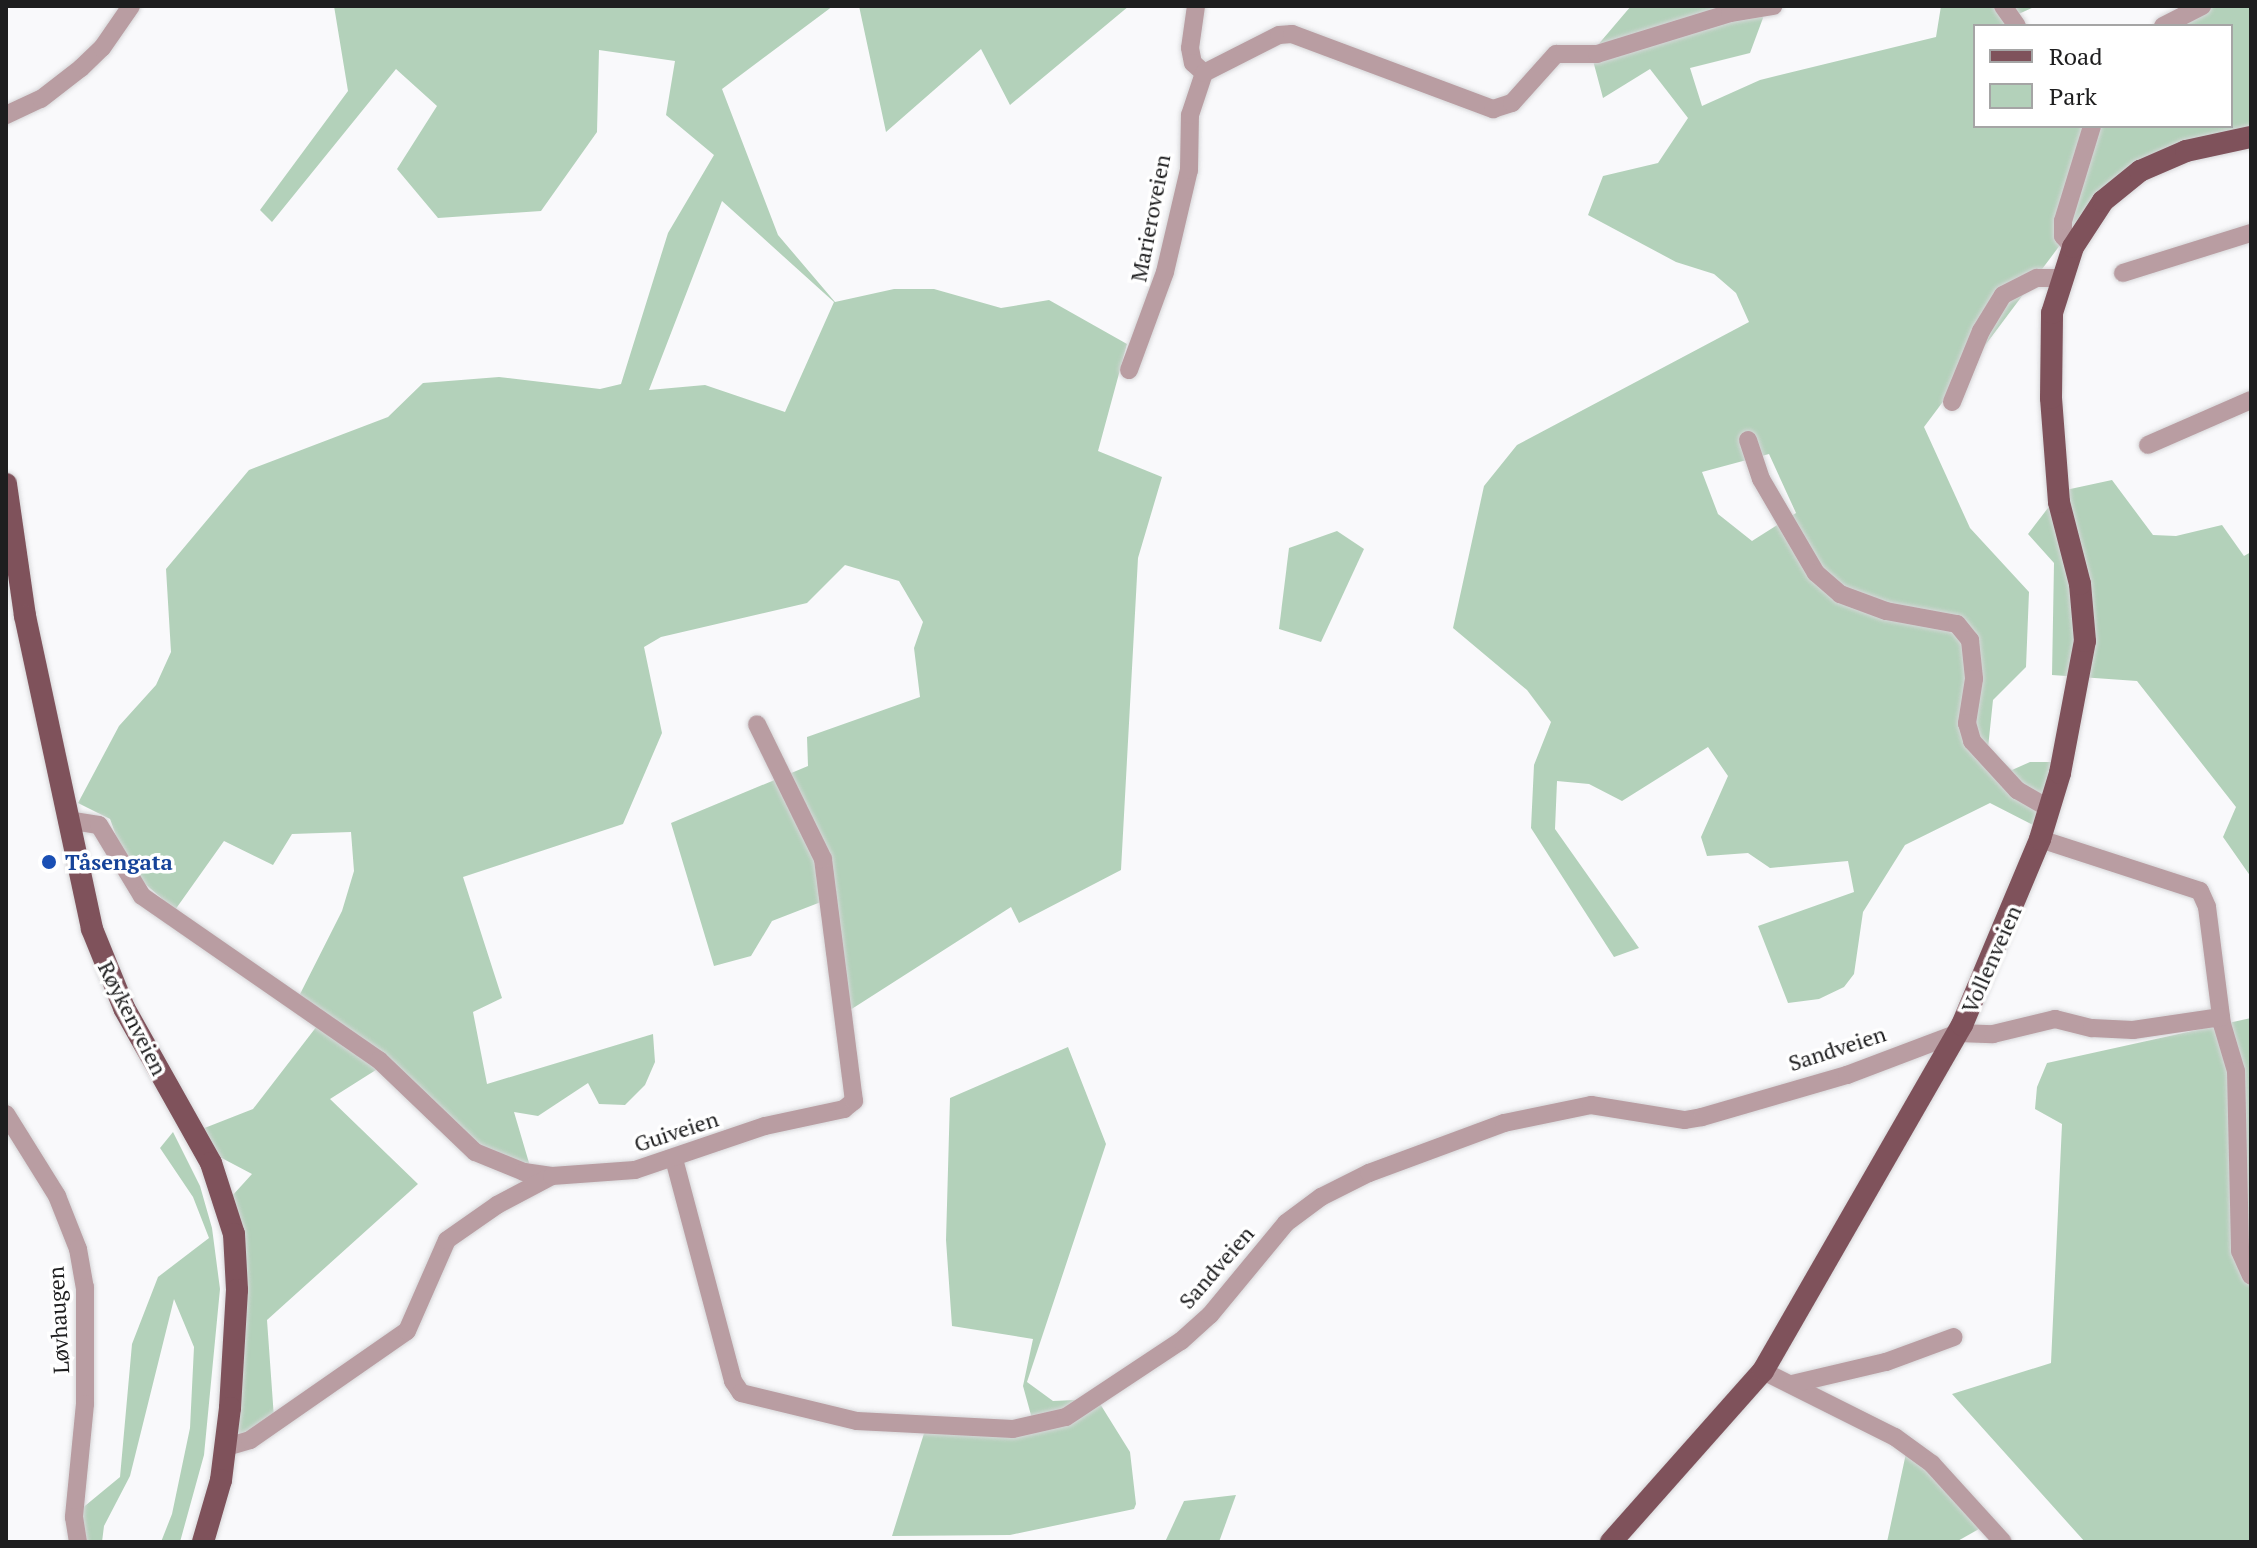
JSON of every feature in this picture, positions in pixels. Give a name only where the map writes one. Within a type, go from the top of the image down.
[{"type":"main road","name":"Vollenveien","points":[[1611,1542],[1763,1371],[1958,1033],[2040,839],[2050,809],[2085,629],[2080,584],[2059,502],[2053,434],[2050,333],[2061,278],[2073,247],[2103,201],[2140,171],[2186,151],[2251,137]]},
{"type":"main road","name":"Røykenveien","points":[[6,484],[9,533],[67,820],[107,972],[206,1151],[231,1224],[237,1290],[226,1447],[203,1542]]},
{"type":"street","points":[[6,115],[41,99],[81,68],[102,48],[131,6]]},
{"type":"street","points":[[1196,6],[1190,48],[1193,63],[1204,73],[1279,35],[1292,34],[1493,109],[1512,103],[1556,54],[1597,54],[1718,16],[1773,6]]},
{"type":"street","points":[[2003,6],[2016,24]]},
{"type":"street","points":[[2167,24],[2202,6]]},
{"type":"street","name":"Marieroveien","points":[[1129,370],[1165,272],[1189,170],[1190,115],[1204,73]]},
{"type":"street","points":[[2073,247],[2063,236],[2063,221],[2091,128]]},
{"type":"street","points":[[2123,273],[2251,233]]},
{"type":"street","points":[[1952,402],[1989,315],[2003,295],[2037,278],[2061,278]]},
{"type":"street","points":[[2148,445],[2251,400]]},
{"type":"street","points":[[1748,440],[1761,479],[1816,573],[1840,594],[1886,611],[1957,624],[1970,640],[1972,741],[2017,790],[2050,809]]},
{"type":"street","name":"Guiveien","points":[[226,1447],[250,1440],[407,1331],[447,1240],[462,1225],[552,1176],[635,1170],[765,1126],[844,1109],[856,1093],[823,859],[757,724]]},
{"type":"street","points":[[67,820],[99,825],[142,896],[379,1060],[475,1152],[524,1172],[552,1176]]},
{"type":"street","points":[[2040,839],[2200,891],[2207,907],[2221,1017],[2236,1071],[2240,1251],[2251,1276]]},
{"type":"street","points":[[1958,1033],[1993,1034],[2055,1019],[2092,1028],[2133,1030],[2221,1017]]},
{"type":"street","name":"Sandveien","points":[[674,1159],[733,1381],[741,1393],[857,1421],[1013,1429],[1066,1417],[1181,1341],[1210,1315],[1286,1223],[1321,1197],[1369,1173],[1504,1123],[1591,1105],[1685,1120],[1721,1113],[1742,1102],[1847,1075],[1958,1033]]},
{"type":"street","name":"Løvhaugen","points":[[6,1114],[57,1196],[78,1249],[85,1287],[85,1404],[74,1517],[78,1542]]},
{"type":"street","points":[[1792,1384],[1886,1362],[1954,1337]]},
{"type":"street","points":[[1763,1371],[1895,1437],[1932,1464],[2003,1542]]},
{"type":"green space","points":[[334,6],[833,6],[722,89],[778,235],[835,302],[894,289],[934,289],[1001,308],[1049,300],[1127,344],[1098,451],[1162,477],[1138,558],[1121,870],[1019,923],[1011,907],[847,1012],[826,900],[772,921],[751,956],[714,966],[671,823],[808,766],[807,737],[920,697],[914,648],[923,622],[899,581],[845,565],[807,603],[661,637],[644,647],[662,733],[623,824],[463,877],[502,998],[473,1012],[487,1084],[653,1034],[655,1062],[645,1085],[625,1105],[599,1104],[588,1083],[538,1116],[514,1112],[532,1173],[473,1150],[409,1087],[294,1006],[342,911],[354,871],[351,832],[292,834],[273,865],[224,841],[175,910],[128,869],[110,819],[78,803],[119,726],[156,685],[171,652],[166,569],[249,470],[388,417],[423,383],[499,377],[600,389],[621,384],[668,233],[714,155],[666,115],[675,61],[599,50],[597,132],[541,211],[438,218],[397,169],[437,106],[396,69],[272,222],[260,210],[348,91]],"holes":[[[722,201],[834,302],[785,412],[705,385],[649,390]]]},
{"type":"green space","points":[[859,6],[1129,6],[1010,105],[981,49],[886,132]]},
{"type":"green space","points":[[1631,6],[1760,6],[1763,18],[1750,53],[1690,68],[1702,106],[1760,80],[1936,37],[1941,6],[2036,6],[2012,17],[2018,24],[1973,24],[1973,128],[2233,128],[2233,24],[2154,24],[2193,6],[2251,6],[2251,132],[2093,201],[1924,427],[1970,528],[2029,592],[2026,667],[1993,700],[1988,748],[2012,770],[2030,762],[2056,762],[2035,826],[1990,803],[1905,845],[1863,912],[1854,974],[1844,987],[1819,999],[1788,1003],[1758,926],[1854,892],[1848,861],[1770,868],[1748,853],[1707,856],[1701,837],[1728,776],[1708,747],[1622,801],[1589,784],[1557,781],[1555,829],[1639,948],[1614,957],[1531,828],[1534,765],[1551,722],[1527,690],[1453,628],[1484,486],[1517,445],[1749,322],[1736,293],[1714,274],[1676,262],[1588,215],[1603,176],[1658,163],[1688,118],[1650,69],[1603,98],[1591,53]],"holes":[[[1769,454],[1796,513],[1752,541],[1718,514],[1702,472]]]},
{"type":"green space","points":[[2112,480],[2153,535],[2176,536],[2222,525],[2244,556],[2251,552],[2251,877],[2223,837],[2236,807],[2137,681],[2052,675],[2054,563],[2028,534],[2061,491]]},
{"type":"green space","points":[[1337,531],[1364,549],[1321,642],[1279,629],[1289,548]]},
{"type":"green space","points":[[2251,1018],[2251,1542],[2085,1542],[1952,1394],[2051,1363],[2062,1124],[2035,1109],[2037,1087],[2047,1063]]},
{"type":"green space","points":[[317,1026],[379,1068],[330,1099],[418,1184],[267,1320],[274,1418],[235,1442],[232,1196],[252,1174],[216,1155],[202,1129],[253,1109]]},
{"type":"green space","points":[[1068,1047],[1106,1144],[1027,1382],[1053,1401],[1097,1399],[1130,1452],[1136,1504],[1134,1509],[1010,1535],[892,1536],[926,1427],[1034,1426],[1023,1386],[1033,1339],[952,1326],[946,1240],[950,1098]]},
{"type":"green space","points":[[173,1132],[200,1186],[212,1228],[220,1289],[204,1455],[180,1542],[161,1542],[172,1514],[190,1428],[194,1347],[174,1299],[130,1476],[104,1526],[102,1542],[83,1542],[80,1510],[120,1477],[132,1344],[158,1277],[209,1238],[193,1197],[160,1148]]},
{"type":"green space","points":[[1908,1444],[1986,1525],[1956,1542],[1887,1542]]},
{"type":"green space","points":[[1236,1495],[1219,1542],[1165,1542],[1184,1501]]},
{"type":"place","name":"Tåsengata","points":[[49,862]]}]
